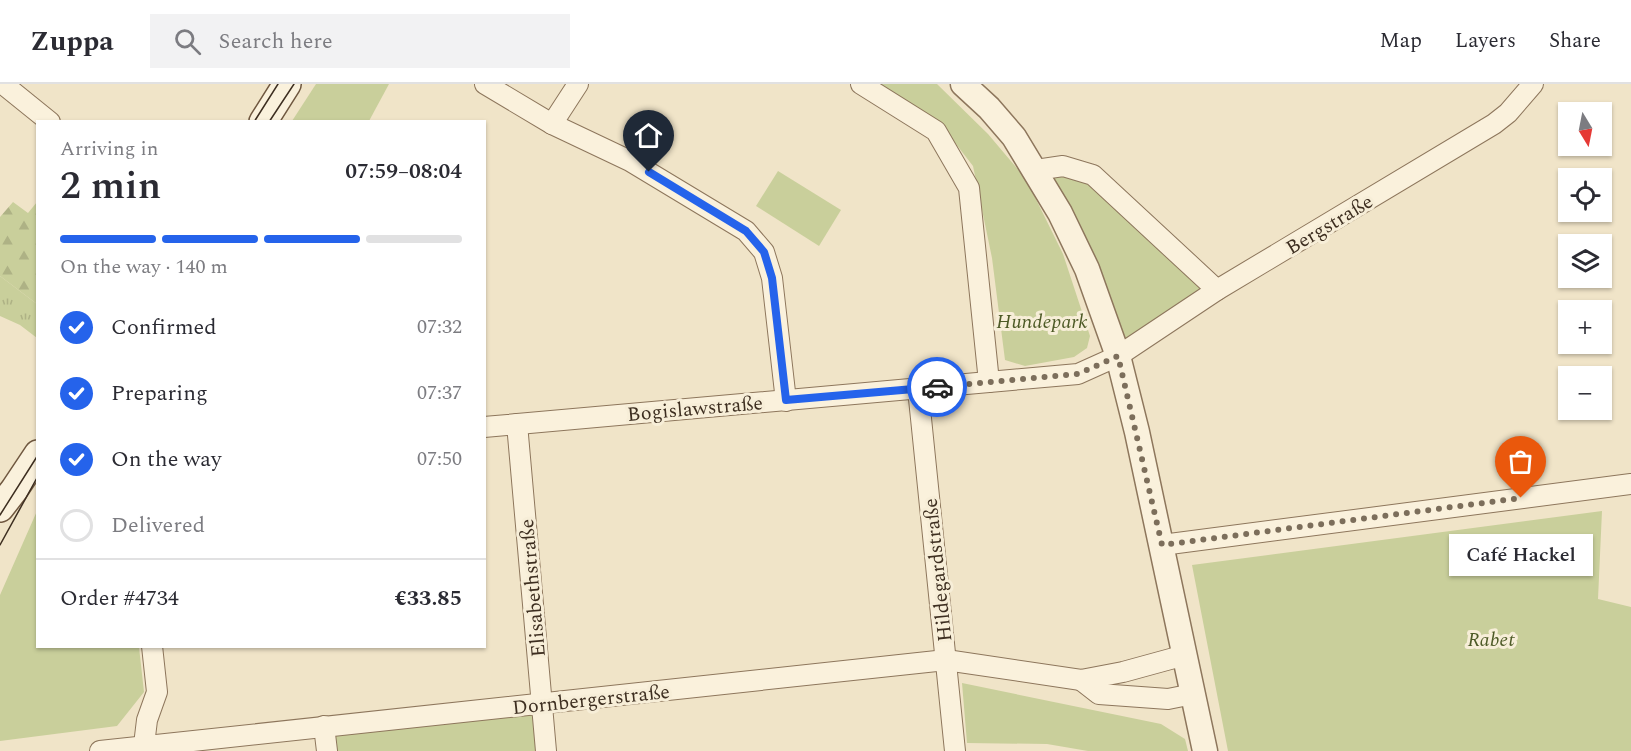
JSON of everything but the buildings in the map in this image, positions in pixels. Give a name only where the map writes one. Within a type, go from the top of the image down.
[{"type":"main road","points":[[264,120],[287,84]]},
{"type":"main road","points":[[0,508],[33,461]]},
{"type":"main road","points":[[0,526],[33,461]]},
{"type":"street","points":[[3,84],[48,120]]},
{"type":"street","points":[[486,84],[552,124],[630,160],[746,231],[764,252],[772,278],[786,400]]},
{"type":"street","points":[[552,124],[578,84]]},
{"type":"street","points":[[861,84],[936,131],[969,188],[989,382]]},
{"type":"street","points":[[963,84],[989,108],[1014,137],[1060,213],[1087,269],[1118,356],[1162,545],[1205,751]]},
{"type":"street","name":"Bergstraße","points":[[1118,356],[1217,290],[1494,124],[1508,113],[1533,84]]},
{"type":"street","points":[[1036,170],[1063,166],[1093,175],[1217,290]]},
{"type":"street","name":"Bogislawstraße","points":[[486,427],[1078,374],[1118,356]]},
{"type":"street","name":"Hildegardstraße","points":[[918,388],[955,751]]},
{"type":"street","name":"Elisabethstraße","points":[[517,424],[546,751]]},
{"type":"street","points":[[1162,545],[1631,484]]},
{"type":"street","points":[[134,748],[157,692],[152,648]]},
{"type":"street","name":"Dornbergerstraße","points":[[100,751],[946,660],[1081,680],[1123,672],[1189,675]]},
{"type":"street","name":"Dornbergerstraße","points":[[1081,680],[1099,694],[1168,699],[1189,675]]},
{"type":"street","points":[[324,726],[327,751]]},
{"type":"green space","points":[[316,84],[389,84],[370,120],[293,120]]},
{"type":"green space","name":"Hundepark","points":[[881,84],[937,84],[988,134],[1026,179],[1063,254],[1090,336],[1087,348],[1074,357],[1025,366],[1005,360],[992,258],[973,166],[942,126]]},
{"type":"green space","points":[[1036,170],[1093,175],[1217,290],[1118,356]]},
{"type":"green space","points":[[778,171],[841,210],[819,246],[756,206]]},
{"type":"green space","points":[[13,202],[28,213],[36,203],[36,303],[0,276],[0,217]]},
{"type":"green space","points":[[0,276],[36,303],[36,337],[20,325],[0,316]]},
{"type":"green space","name":"Rabet","points":[[1602,511],[1598,599],[1631,607],[1631,751],[1228,751],[1192,565]]},
{"type":"green space","points":[[36,513],[36,648],[139,648],[144,692],[117,726],[0,741],[0,595]]},
{"type":"green space","points":[[962,683],[1161,724],[1185,739],[1188,751],[1088,751],[1047,744],[967,743]]},
{"type":"green space","points":[[542,704],[546,751],[327,751],[324,726]]},
{"type":"tram line","points":[[255,120],[278,84]]},
{"type":"tram line","points":[[270,120],[294,84]]},
{"type":"tram line","points":[[0,515],[36,458]]},
{"type":"tram line","points":[[0,545],[36,480]]},
{"type":"way so far","points":[[937,387],[1078,374],[1118,356],[1162,545],[1521,498]]},
{"type":"place","name":"Café Hackel","points":[[1521,498]]},
{"type":"route","points":[[649,172],[746,231],[764,252],[772,278],[786,400],[937,387]]}]
